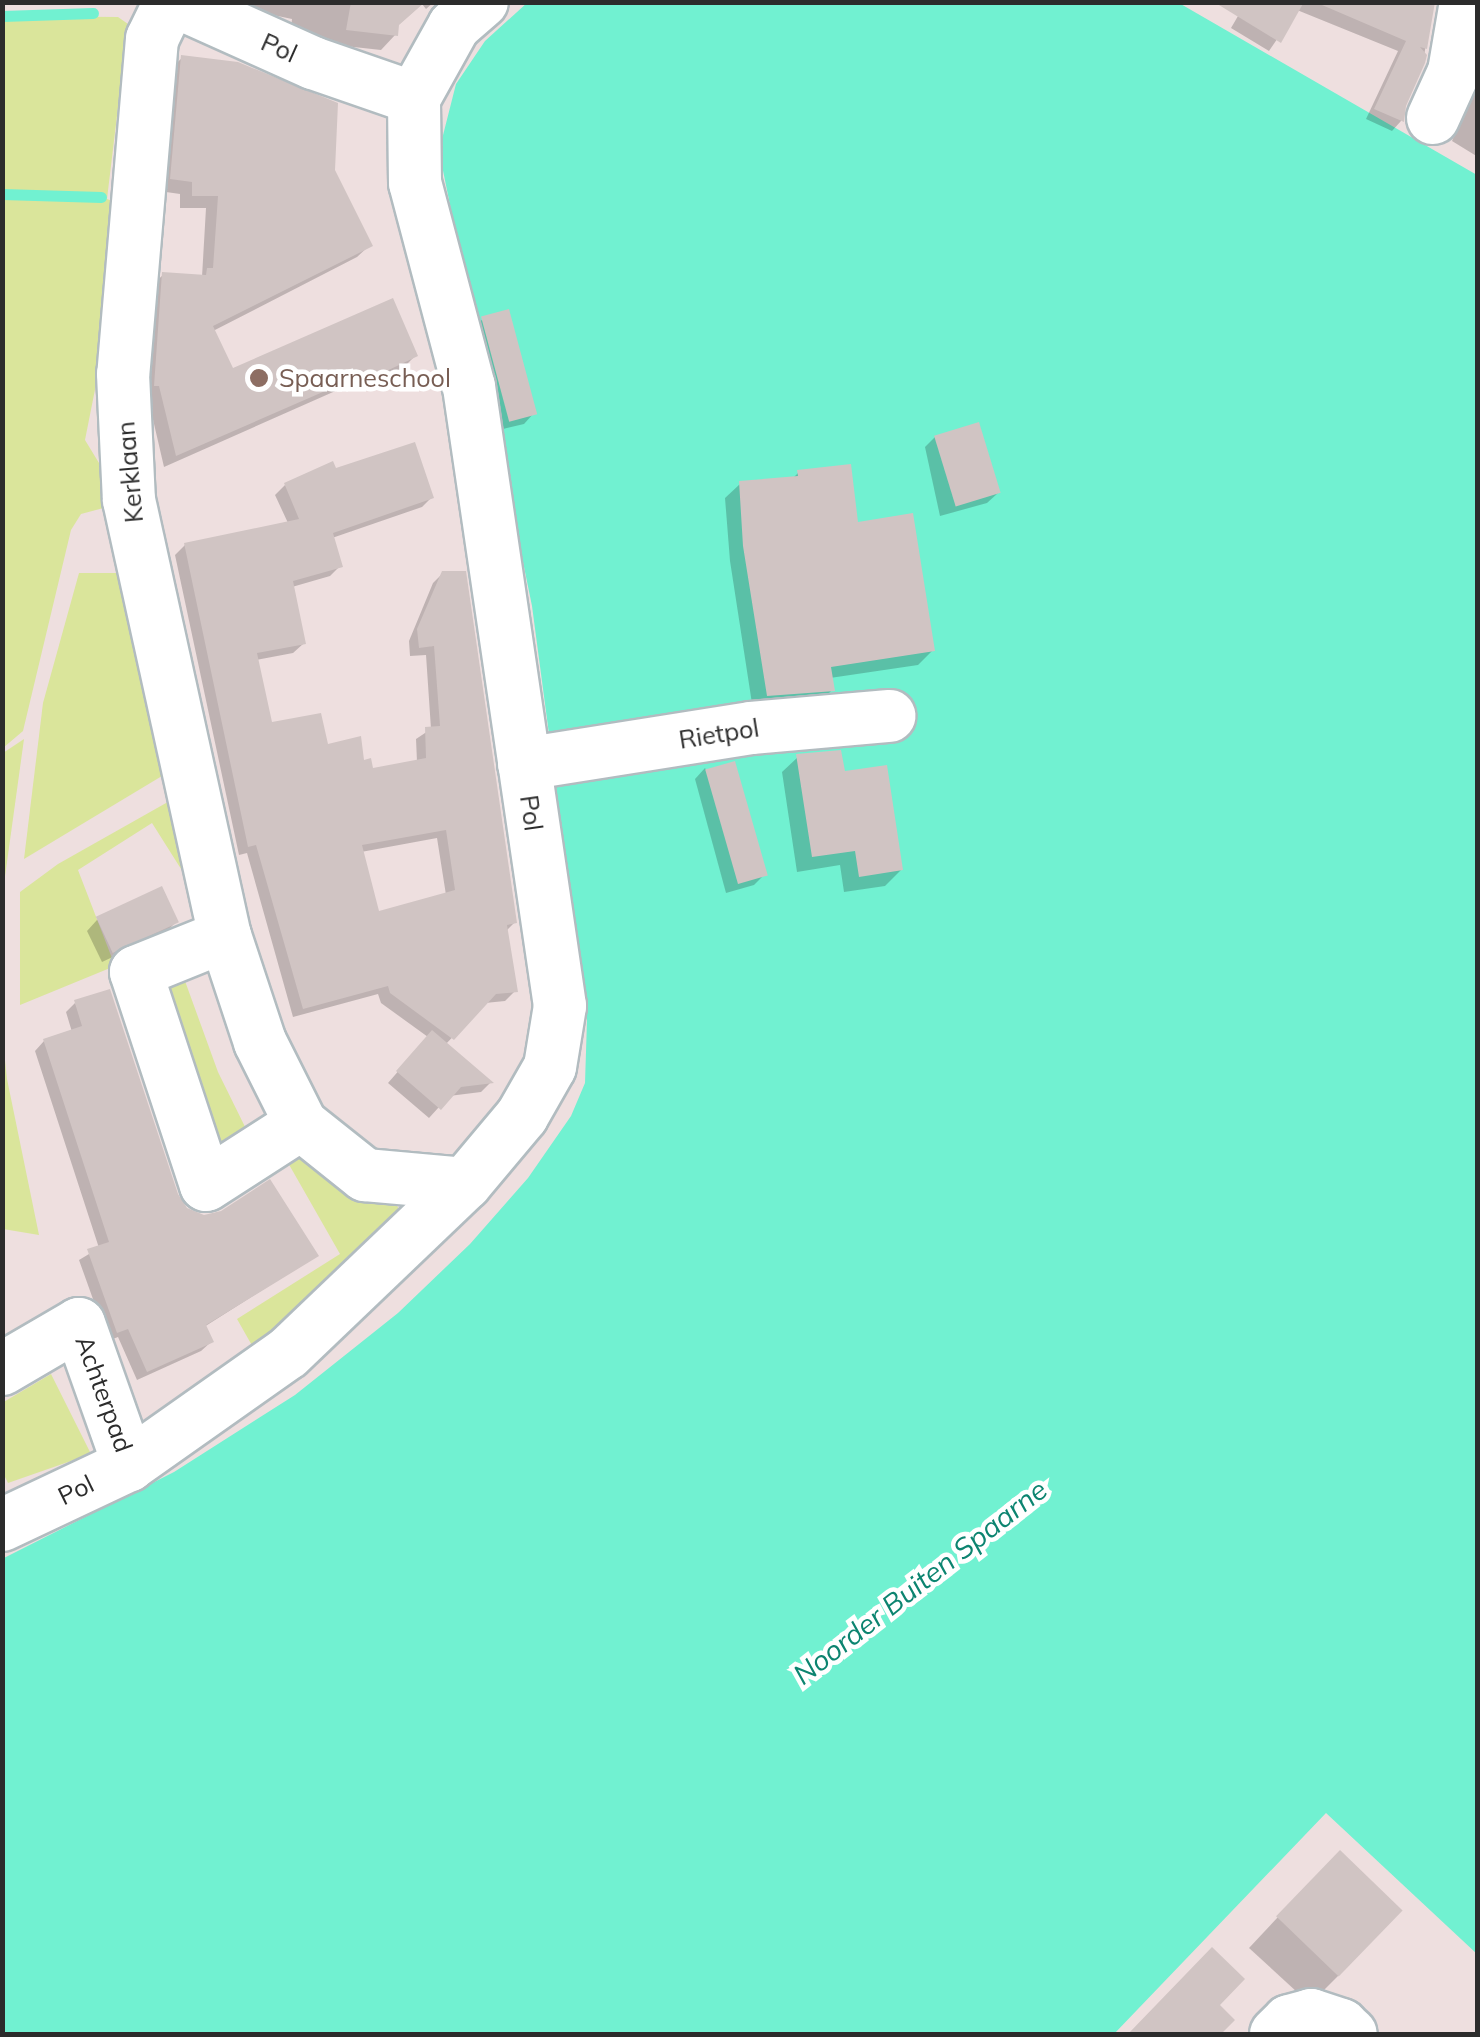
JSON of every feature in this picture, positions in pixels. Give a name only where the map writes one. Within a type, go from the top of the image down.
[{"type":"street","name":"Kerklaan","points":[[170,2],[152,40],[124,356],[129,500],[224,936],[260,1042],[301,1124],[365,1174],[465,1184]]},
{"type":"street","name":"Pol","points":[[2,1525],[130,1464],[288,1353],[465,1184],[522,1116],[550,1067],[560,1006],[537,762],[469,387],[415,184],[414,98],[314,63],[177,2]]},
{"type":"street","points":[[414,98],[454,26],[482,2]]},
{"type":"street","points":[[1433,118],[1454,72],[1466,2]]},
{"type":"street","name":"Rietpol","points":[[537,762],[751,728],[888,716]]},
{"type":"street","points":[[224,936],[136,972],[206,1185],[301,1124]]},
{"type":"street","name":"Achterpad","points":[[2,1369],[78,1324],[130,1464]]},
{"type":"street","points":[[1276,2034],[1290,2021],[1312,2015],[1341,2025],[1351,2034]]},
{"type":"shaded area","points":[[3,16],[118,17],[128,24],[107,199],[131,208],[85,440],[99,463],[104,459],[111,506],[81,514],[71,530],[23,731],[3,748]]},
{"type":"shaded area","points":[[79,573],[123,573],[162,776],[24,859],[43,703]]},
{"type":"shaded area","points":[[24,739],[3,891],[3,753]]},
{"type":"shaded area","points":[[182,794],[188,880],[152,823],[78,870],[115,966],[20,1005],[20,892],[58,864]]},
{"type":"shaded area","points":[[181,970],[218,1072],[252,1141],[211,1166],[151,983]]},
{"type":"shaded area","points":[[2,1033],[7,1079],[39,1235],[3,1229]]},
{"type":"shaded area","points":[[295,1134],[385,1195],[398,1207],[400,1221],[254,1349],[237,1319],[340,1254],[279,1147]]},
{"type":"shaded area","points":[[51,1374],[91,1454],[8,1483],[3,1473],[2,1403]]},
{"type":"water","name":"Noorder Buiten Spaarne","points":[[528,2],[1179,3],[1477,175],[1477,1954],[1326,1813],[1114,2034],[3,2034],[2,1559],[174,1472],[295,1395],[398,1313],[470,1244],[528,1178],[571,1116],[585,1083],[587,1020],[532,606],[439,151],[456,84],[485,41]]},
{"type":"building","points":[[351,2],[425,2],[399,25],[398,36],[346,30]]},
{"type":"building","points":[[1214,2],[1304,2],[1281,43]]},
{"type":"building","points":[[1315,2],[1435,2],[1427,49],[1420,47],[1427,55],[1425,63],[1406,106],[1404,122],[1374,109],[1406,41]]},
{"type":"building","points":[[181,55],[238,62],[338,103],[335,170],[373,246],[213,326],[233,368],[393,298],[418,356],[374,377],[371,371],[176,456],[159,386],[154,386],[162,272],[206,275],[207,268],[213,268],[218,196],[192,196],[192,182],[170,179]]},
{"type":"building","points":[[509,309],[537,414],[509,422],[481,317]]},
{"type":"building","points":[[979,422],[1001,493],[956,507],[934,436]]},
{"type":"building","points":[[415,442],[434,498],[333,533],[343,567],[293,581],[306,644],[257,653],[272,722],[321,713],[328,744],[361,736],[364,760],[371,758],[373,768],[426,758],[425,727],[440,726],[434,646],[419,648],[417,629],[442,571],[466,571],[517,923],[507,925],[518,992],[496,994],[454,1040],[390,993],[388,986],[303,1009],[256,845],[248,847],[184,543],[299,519],[284,483],[333,461],[336,468]],"holes":[[[446,830],[455,890],[379,911],[362,845]]]},
{"type":"building","points":[[851,464],[858,522],[913,513],[935,651],[831,667],[835,691],[767,696],[743,546],[739,481],[798,476],[797,470]]},
{"type":"building","points":[[841,750],[845,771],[887,765],[903,870],[859,877],[855,851],[812,857],[796,754]]},
{"type":"building","points":[[735,761],[768,875],[738,884],[705,770]]},
{"type":"building","points":[[162,886],[179,922],[113,953],[96,917]]},
{"type":"building","points":[[110,989],[178,1194],[187,1208],[204,1215],[221,1211],[270,1179],[319,1256],[206,1325],[214,1342],[147,1372],[128,1329],[117,1333],[87,1249],[109,1242],[43,1039],[82,1026],[74,1000]]},
{"type":"building","points":[[432,1030],[494,1083],[461,1087],[441,1110],[396,1071]]},
{"type":"building","points":[[1340,1850],[1403,1910],[1339,1977],[1276,1916]]},
{"type":"building","points":[[1212,1947],[1245,1979],[1220,2005],[1235,2020],[1221,2034],[1128,2034]]},
{"type":"waterway","points":[[2,16],[93,13]]},
{"type":"waterway","points":[[2,194],[101,197]]},
{"type":"place","name":"Spaarneschool","points":[[259,378]]}]
